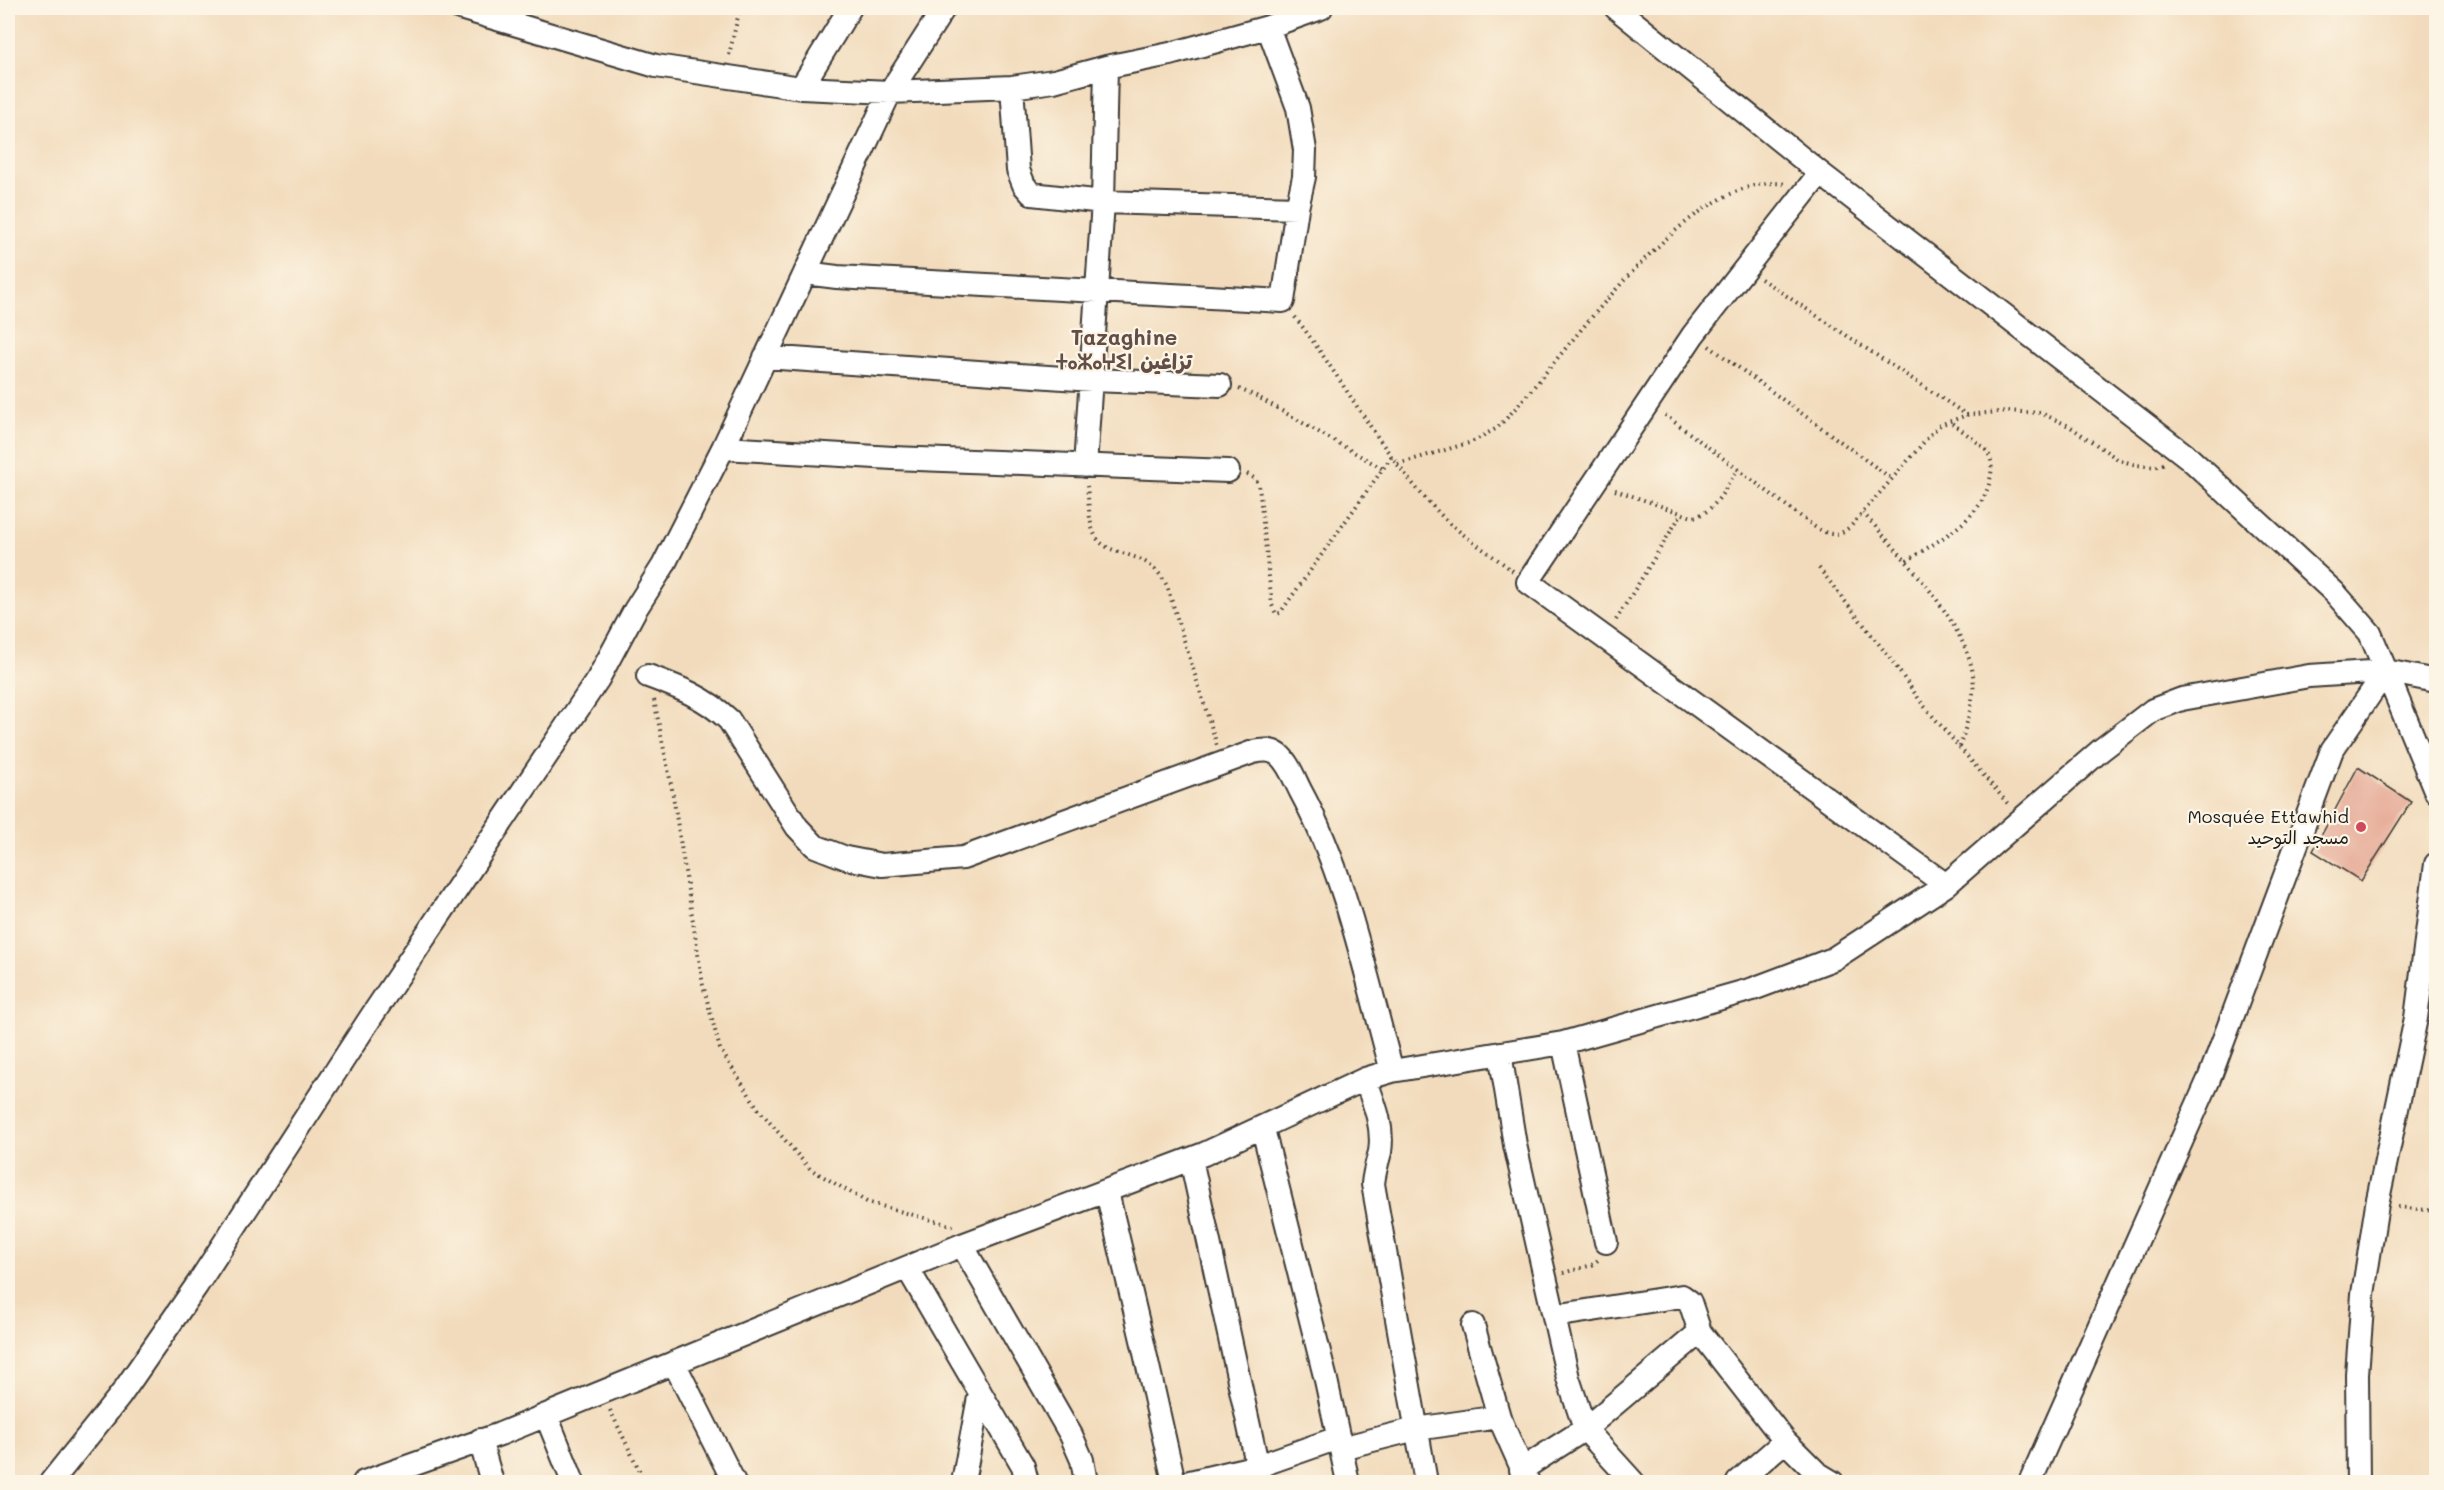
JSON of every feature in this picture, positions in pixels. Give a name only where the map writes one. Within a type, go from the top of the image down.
[{"type":"street","points":[[460,8],[656,66],[801,88],[890,92],[1012,87],[1054,81],[1106,67],[1170,54],[1268,27],[1321,8]]},
{"type":"street","points":[[801,88],[850,8]]},
{"type":"street","points":[[51,1482],[120,1396],[197,1285],[371,1017],[598,679],[635,610],[663,566],[723,448],[890,92],[945,8]]},
{"type":"street","points":[[1616,8],[1814,180],[2189,458],[2335,593],[2370,633],[2436,792]]},
{"type":"street","points":[[805,273],[837,278],[1283,301],[1304,177],[1305,150],[1298,108],[1268,27]]},
{"type":"street","points":[[1085,466],[1103,202],[1106,67]]},
{"type":"street","points":[[1012,87],[1018,170],[1024,185],[1032,194],[1103,202],[1297,208]]},
{"type":"street","points":[[1814,180],[1694,335],[1528,582],[1946,885]]},
{"type":"street","points":[[765,357],[1092,380],[1221,385]]},
{"type":"street","points":[[723,448],[893,458],[1228,471]]},
{"type":"street","points":[[2030,1482],[2209,1079],[2332,750],[2386,671]]},
{"type":"street","points":[[364,1482],[399,1476],[480,1440],[908,1269],[959,1236],[1107,1192],[1191,1159],[1263,1129],[1365,1079],[1392,1071],[1563,1043],[1753,989],[1833,959],[1946,885],[2101,750],[2153,710],[2182,699],[2309,676],[2386,671],[2436,681]]},
{"type":"street","points":[[648,676],[693,693],[716,708],[729,720],[797,827],[816,846],[846,858],[882,865],[963,858],[1253,752],[1267,750],[1278,754],[1286,763],[1321,828],[1348,910],[1392,1071]]},
{"type":"street","points":[[2358,1482],[2358,1363],[2363,1294],[2377,1204],[2415,1018],[2436,864]]},
{"type":"street","points":[[1563,1043],[1606,1242]]},
{"type":"street","points":[[1500,1053],[1515,1145],[1568,1378],[1585,1429],[1631,1482]]},
{"type":"street","points":[[1365,1079],[1380,1119],[1380,1144],[1373,1184],[1426,1482]]},
{"type":"street","points":[[1263,1129],[1326,1380],[1348,1482]]},
{"type":"street","points":[[1191,1159],[1260,1474]]},
{"type":"street","points":[[1107,1192],[1173,1482]]},
{"type":"street","points":[[959,1236],[1071,1435],[1082,1460],[1086,1482]]},
{"type":"street","points":[[908,1269],[1023,1466],[1027,1482]]},
{"type":"street","points":[[1554,1316],[1682,1296],[1690,1302],[1700,1332],[1785,1440],[1817,1473],[1832,1482]]},
{"type":"street","points":[[1473,1325],[1498,1417],[1525,1476],[1585,1429],[1700,1332]]},
{"type":"street","points":[[674,1363],[734,1482]]},
{"type":"street","points":[[963,1482],[980,1392]]},
{"type":"street","points":[[546,1415],[573,1482]]},
{"type":"street","points":[[1190,1482],[1260,1474],[1339,1443],[1498,1417]]},
{"type":"street","points":[[480,1440],[492,1482]]},
{"type":"street","points":[[1738,1482],[1785,1440]]},
{"type":"path","points":[[724,77],[740,8]]},
{"type":"path","points":[[1398,464],[1472,442],[1497,428],[1632,272],[1692,215],[1722,197],[1759,184],[1814,180]]},
{"type":"path","points":[[1745,269],[1967,415]]},
{"type":"path","points":[[1283,301],[1312,340],[1375,435],[1446,520],[1528,582]]},
{"type":"path","points":[[1694,335],[1892,479]]},
{"type":"path","points":[[1221,385],[1256,396],[1383,469]]},
{"type":"path","points":[[1647,402],[1823,532],[1841,535],[1940,425],[1967,415],[2007,411],[2041,413],[2069,426],[2119,460],[2136,465],[2154,466],[2189,458]]},
{"type":"path","points":[[1907,561],[1969,519],[1988,488],[1993,466],[1987,453],[1949,421]]},
{"type":"path","points":[[1228,471],[1251,476],[1259,486],[1272,605],[1276,614],[1285,608],[1392,456]]},
{"type":"path","points":[[1085,466],[1092,528],[1096,538],[1108,546],[1151,564],[1160,572],[1167,586],[1222,763]]},
{"type":"path","points":[[1594,483],[1692,517],[1708,513],[1738,469]]},
{"type":"path","points":[[1604,639],[1682,513]]},
{"type":"path","points":[[1863,513],[1917,572],[1961,638],[1970,659],[1973,676],[1972,695],[1960,748]]},
{"type":"path","points":[[1819,568],[1924,706],[2021,819]]},
{"type":"path","points":[[648,676],[661,724],[703,985],[720,1049],[759,1110],[810,1169],[867,1202],[959,1236]]},
{"type":"path","points":[[2377,1204],[2436,1211]]},
{"type":"path","points":[[1545,1278],[1592,1265],[1604,1252],[1606,1242]]},
{"type":"path","points":[[602,1393],[645,1482]]},
{"type":"building","name":"Mosquée Ettawhid مسجد التوحيد","points":[[2358,767],[2411,802],[2361,881],[2313,851]]},
{"type":"place","name":"Mosquée Ettawhid مسجد التوحيد","points":[[2361,827]]},
{"type":"district","name":"Tazaghine ⵜⴰⵣⴰⵖⵉⵏ تزاغين","points":[[1124,350]]}]
